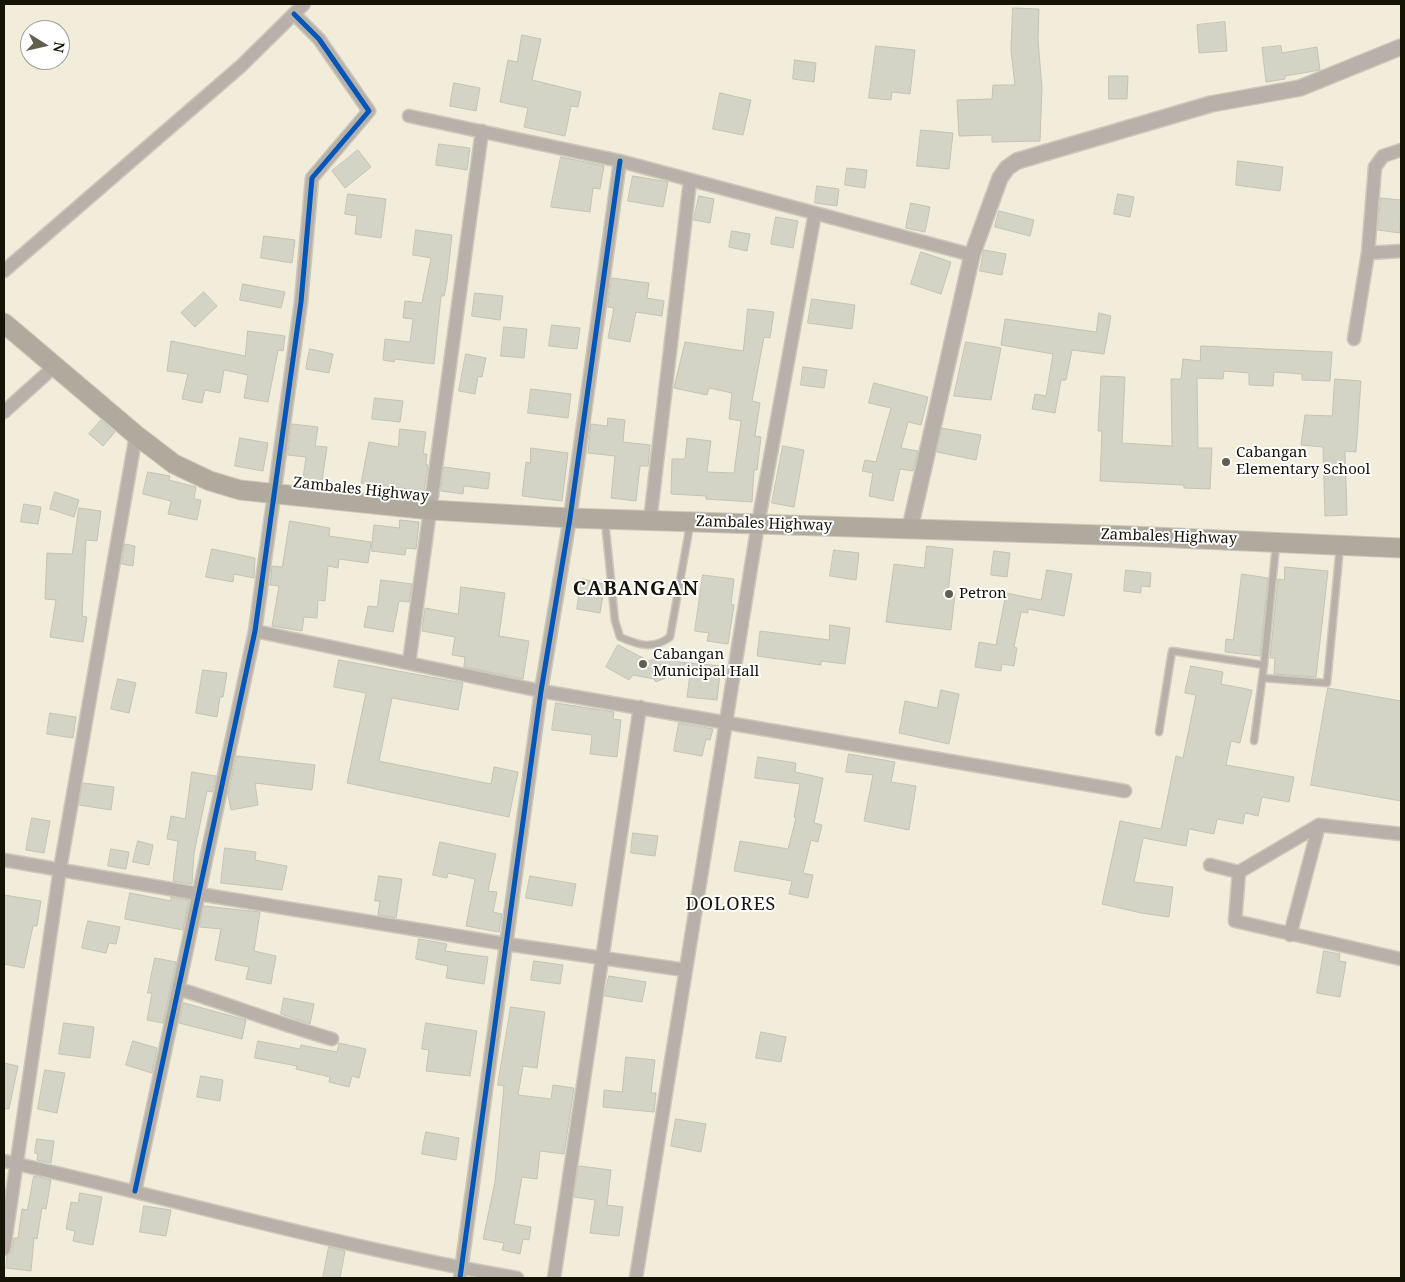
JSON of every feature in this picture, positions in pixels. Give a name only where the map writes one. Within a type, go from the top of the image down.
[{"type":"main road","name":"Zambales Highway","points":[[4,323],[136,435],[174,464],[210,481],[240,490],[431,510],[570,518],[1276,541],[1401,548]]},
{"type":"street","points":[[4,271],[241,66],[304,4]]},
{"type":"street","points":[[135,1191],[255,631],[301,302],[312,178],[369,111],[318,39],[294,14]]},
{"type":"street","points":[[910,528],[972,255],[1000,178],[1007,168],[1017,161],[1211,104],[1300,88],[1401,47]]},
{"type":"street","points":[[408,116],[620,161],[972,255]]},
{"type":"street","points":[[409,663],[482,131]]},
{"type":"street","points":[[1354,339],[1368,253],[1376,167],[1383,156],[1401,150]]},
{"type":"street","points":[[461,1273],[541,691],[570,518],[620,161]]},
{"type":"street","points":[[650,521],[690,181]]},
{"type":"street","points":[[636,1278],[728,722],[758,524],[815,213]]},
{"type":"street","points":[[1368,253],[1401,251]]},
{"type":"street","points":[[4,412],[55,366]]},
{"type":"street","points":[[4,1249],[60,869],[136,435]]},
{"type":"street","points":[[255,631],[541,691],[1125,791]]},
{"type":"street","points":[[554,1278],[640,707]]},
{"type":"street","points":[[1210,864],[1239,872],[1319,825],[1401,834]]},
{"type":"street","points":[[1290,935],[1319,825]]},
{"type":"street","points":[[4,860],[506,944],[686,970]]},
{"type":"street","points":[[1239,872],[1235,921],[1401,959]]},
{"type":"street","points":[[179,989],[238,1008],[270,1022],[332,1039]]},
{"type":"street","points":[[4,1161],[135,1191],[461,1273],[517,1278]]},
{"type":"lane","points":[[604,519],[615,621],[620,637],[650,646],[661,644],[670,636],[690,521]]},
{"type":"lane","points":[[1254,741],[1263,678],[1276,541]]},
{"type":"lane","points":[[1263,678],[1327,683],[1340,546]]},
{"type":"lane","points":[[1159,732],[1172,651],[1264,665]]},
{"type":"building","points":[[1013,8],[1039,9],[1038,40],[1042,88],[1040,141],[992,142],[992,135],[959,136],[957,100],[992,99],[993,85],[1015,85],[1011,51]]},
{"type":"building","points":[[1225,22],[1227,51],[1199,53],[1197,25]]},
{"type":"building","points":[[522,35],[541,39],[532,80],[581,92],[578,107],[571,106],[565,136],[524,127],[528,108],[500,102],[508,60],[517,62]]},
{"type":"building","points":[[876,46],[915,50],[910,94],[892,92],[891,100],[869,98]]},
{"type":"building","points":[[1281,46],[1282,53],[1317,47],[1320,70],[1285,76],[1285,79],[1266,82],[1262,48]]},
{"type":"building","points":[[795,60],[816,63],[814,82],[793,79]]},
{"type":"building","points":[[1109,76],[1128,76],[1127,99],[1109,99]]},
{"type":"building","points":[[454,83],[480,88],[476,111],[450,106]]},
{"type":"building","points":[[720,93],[751,100],[743,135],[713,129]]},
{"type":"building","points":[[921,130],[953,133],[949,169],[917,166]]},
{"type":"building","points":[[439,144],[470,148],[467,170],[436,165]]},
{"type":"building","points":[[358,150],[371,167],[345,188],[332,171]]},
{"type":"building","points":[[561,157],[604,166],[600,189],[593,188],[590,212],[551,207]]},
{"type":"building","points":[[1238,161],[1283,167],[1280,191],[1236,185]]},
{"type":"building","points":[[847,168],[867,170],[865,188],[845,185]]},
{"type":"building","points":[[633,176],[668,182],[663,207],[628,201]]},
{"type":"building","points":[[817,186],[839,189],[837,206],[815,203]]},
{"type":"building","points":[[348,194],[386,199],[381,238],[355,234],[357,216],[345,214]]},
{"type":"building","points":[[1118,194],[1134,197],[1130,217],[1114,214]]},
{"type":"building","points":[[699,196],[714,199],[710,223],[694,220]]},
{"type":"building","points":[[1381,198],[1401,200],[1400,233],[1378,230]]},
{"type":"building","points":[[911,203],[930,207],[925,232],[906,228]]},
{"type":"building","points":[[999,211],[1034,220],[1030,236],[995,227]]},
{"type":"building","points":[[776,217],[798,221],[793,248],[771,244]]},
{"type":"building","points":[[416,230],[452,235],[447,281],[444,296],[441,296],[434,364],[395,359],[394,362],[383,360],[385,339],[410,342],[413,319],[403,318],[405,301],[422,303],[431,258],[413,255]]},
{"type":"building","points":[[732,231],[750,234],[747,251],[729,247]]},
{"type":"building","points":[[264,236],[295,240],[292,263],[261,258]]},
{"type":"building","points":[[984,250],[1006,254],[1002,275],[980,271]]},
{"type":"building","points":[[921,252],[951,262],[941,294],[911,284]]},
{"type":"building","points":[[612,278],[649,283],[647,298],[664,301],[662,316],[636,312],[630,342],[608,338],[614,308],[608,307]]},
{"type":"building","points":[[243,284],[285,292],[281,308],[240,300]]},
{"type":"building","points":[[204,292],[217,306],[195,327],[181,313]]},
{"type":"building","points":[[475,293],[503,296],[500,320],[472,316]]},
{"type":"building","points":[[812,299],[855,305],[852,329],[808,323]]},
{"type":"building","points":[[748,309],[774,312],[770,338],[764,337],[752,401],[760,403],[755,436],[761,437],[757,470],[754,470],[752,502],[706,499],[706,496],[671,494],[672,459],[685,459],[687,438],[711,441],[707,472],[734,473],[741,421],[729,419],[732,393],[709,388],[707,395],[674,388],[685,342],[743,351]]},
{"type":"building","points":[[1099,313],[1111,316],[1104,354],[1072,350],[1066,380],[1061,380],[1055,413],[1032,409],[1035,394],[1046,396],[1053,354],[1001,345],[1005,319],[1096,332]]},
{"type":"building","points":[[552,325],[580,328],[577,349],[549,346]]},
{"type":"building","points":[[504,327],[527,329],[524,358],[501,356]]},
{"type":"building","points":[[248,331],[285,336],[283,351],[278,350],[268,402],[244,398],[248,375],[224,370],[220,393],[205,390],[202,403],[182,399],[188,374],[167,371],[171,341],[245,356]]},
{"type":"building","points":[[966,342],[1001,348],[991,400],[954,396]]},
{"type":"building","points":[[1201,346],[1332,352],[1330,381],[1302,380],[1302,374],[1274,372],[1273,386],[1249,385],[1249,373],[1224,371],[1223,379],[1197,378],[1198,448],[1212,448],[1210,489],[1184,488],[1184,485],[1100,481],[1102,431],[1098,431],[1101,376],[1125,377],[1122,443],[1172,446],[1171,379],[1181,379],[1183,359],[1200,361]]},
{"type":"building","points":[[310,349],[333,354],[329,373],[306,369]]},
{"type":"building","points":[[466,354],[486,358],[482,377],[478,376],[475,394],[459,391]]},
{"type":"building","points":[[803,367],[827,370],[824,388],[801,385]]},
{"type":"building","points":[[1335,379],[1361,381],[1356,452],[1345,451],[1347,515],[1325,516],[1323,447],[1301,445],[1305,415],[1332,416]]},
{"type":"building","points":[[874,383],[928,397],[921,425],[908,422],[901,448],[918,451],[913,471],[900,469],[893,501],[869,496],[873,473],[862,471],[865,460],[876,462],[891,408],[869,403]]},
{"type":"building","points":[[531,389],[571,394],[568,418],[528,413]]},
{"type":"building","points":[[375,398],[403,401],[400,422],[372,419]]},
{"type":"building","points":[[608,418],[625,420],[623,442],[650,445],[648,466],[640,466],[636,501],[611,498],[615,456],[588,453],[591,424],[607,426]]},
{"type":"building","points":[[101,420],[115,432],[103,446],[89,434]]},
{"type":"building","points":[[292,424],[318,427],[315,446],[327,447],[322,481],[303,479],[306,457],[288,455]]},
{"type":"building","points":[[942,428],[981,435],[976,460],[937,452]]},
{"type":"building","points":[[400,429],[426,432],[423,454],[427,454],[426,465],[428,465],[424,491],[361,483],[369,442],[398,447]]},
{"type":"building","points":[[240,438],[268,443],[263,471],[235,466]]},
{"type":"building","points":[[783,446],[804,450],[794,507],[772,503]]},
{"type":"building","points":[[531,448],[568,453],[562,501],[522,496],[526,462],[530,463]]},
{"type":"building","points":[[444,467],[490,473],[488,489],[464,486],[463,494],[441,491]]},
{"type":"building","points":[[148,472],[170,476],[169,480],[196,487],[194,499],[201,500],[197,520],[168,514],[171,501],[143,494]]},
{"type":"building","points":[[55,492],[79,500],[74,517],[50,509]]},
{"type":"building","points":[[24,504],[41,507],[38,524],[21,522]]},
{"type":"building","points":[[79,508],[101,511],[97,541],[86,540],[82,616],[87,617],[83,642],[50,637],[56,600],[45,599],[47,553],[72,554]]},
{"type":"building","points":[[400,520],[419,522],[416,549],[406,548],[405,555],[371,551],[374,525],[399,528]]},
{"type":"building","points":[[290,521],[330,528],[329,536],[371,542],[368,563],[339,559],[338,568],[328,566],[325,601],[318,600],[317,618],[304,617],[302,631],[272,626],[279,586],[270,585],[272,566],[282,567]]},
{"type":"building","points":[[125,544],[135,546],[133,566],[122,564]]},
{"type":"building","points":[[927,546],[953,549],[948,593],[955,594],[951,630],[886,622],[894,564],[924,568]]},
{"type":"building","points":[[212,549],[255,558],[254,578],[234,574],[233,582],[206,577]]},
{"type":"building","points":[[834,550],[859,553],[856,580],[830,576]]},
{"type":"building","points":[[994,551],[1010,553],[1007,577],[991,575]]},
{"type":"building","points":[[1285,567],[1328,571],[1316,677],[1274,674],[1275,658],[1270,658],[1278,579],[1284,580]]},
{"type":"building","points":[[1047,570],[1072,574],[1064,616],[1028,609],[1028,613],[1021,612],[1014,647],[1017,648],[1014,666],[1002,664],[1001,671],[975,667],[979,642],[996,645],[1006,593],[1041,600]]},
{"type":"building","points":[[1126,570],[1151,573],[1150,587],[1141,586],[1141,593],[1124,591]]},
{"type":"building","points":[[1242,574],[1268,578],[1260,656],[1225,652],[1226,639],[1233,640]]},
{"type":"building","points":[[703,575],[734,579],[731,604],[734,605],[728,644],[707,641],[709,633],[695,631]]},
{"type":"building","points":[[582,579],[605,584],[600,613],[577,609]]},
{"type":"building","points":[[381,580],[412,584],[409,602],[399,601],[393,632],[364,627],[368,606],[377,607]]},
{"type":"building","points":[[461,587],[505,593],[499,636],[529,641],[523,679],[464,667],[465,657],[452,655],[455,637],[422,631],[425,608],[458,614]]},
{"type":"building","points":[[830,625],[850,628],[845,664],[821,661],[821,665],[757,656],[760,631],[829,640]]},
{"type":"building","points":[[618,645],[649,661],[673,650],[678,662],[721,666],[717,700],[687,697],[691,667],[656,682],[654,679],[633,675],[629,680],[606,667]]},
{"type":"building","points":[[339,660],[463,683],[458,710],[392,698],[379,761],[491,784],[494,767],[518,772],[509,817],[347,783],[366,693],[334,687]]},
{"type":"building","points":[[1191,666],[1223,672],[1221,684],[1252,690],[1240,743],[1231,741],[1226,765],[1294,777],[1289,802],[1262,797],[1258,816],[1245,813],[1243,824],[1217,819],[1214,834],[1189,829],[1186,846],[1143,838],[1134,882],[1173,887],[1169,917],[1102,904],[1120,821],[1161,829],[1176,756],[1183,758],[1196,695],[1185,693]]},
{"type":"building","points":[[203,670],[227,673],[223,697],[220,697],[217,717],[196,713]]},
{"type":"building","points":[[118,679],[136,683],[129,713],[111,709]]},
{"type":"building","points":[[1328,688],[1401,701],[1401,801],[1311,785]]},
{"type":"building","points":[[941,690],[959,694],[949,744],[899,733],[905,701],[937,708]]},
{"type":"building","points":[[556,703],[614,712],[613,719],[621,720],[617,757],[590,754],[592,735],[552,730]]},
{"type":"building","points":[[50,713],[76,717],[73,738],[47,734]]},
{"type":"building","points":[[679,723],[713,729],[710,740],[706,739],[702,756],[674,751]]},
{"type":"building","points":[[849,754],[895,762],[891,782],[916,786],[909,830],[864,821],[873,775],[846,772]]},
{"type":"building","points":[[237,756],[315,765],[312,790],[255,783],[258,805],[231,810],[228,795]]},
{"type":"building","points":[[758,757],[796,763],[795,772],[823,778],[814,823],[822,825],[818,842],[811,840],[803,873],[813,875],[808,898],[789,894],[792,881],[734,871],[740,841],[788,849],[796,818],[794,817],[800,784],[755,778]]},
{"type":"building","points":[[192,772],[216,776],[212,792],[207,791],[194,853],[192,884],[173,881],[178,841],[167,839],[171,816],[185,819]]},
{"type":"building","points":[[83,783],[114,787],[111,810],[79,805]]},
{"type":"building","points":[[32,818],[50,821],[44,853],[26,850]]},
{"type":"building","points":[[633,833],[658,836],[655,856],[631,853]]},
{"type":"building","points":[[138,841],[153,845],[149,865],[133,862]]},
{"type":"building","points":[[440,842],[496,854],[488,891],[497,892],[493,912],[502,914],[499,932],[466,926],[475,879],[448,873],[447,878],[433,875]]},
{"type":"building","points":[[225,848],[256,852],[255,860],[287,866],[282,890],[221,883]]},
{"type":"building","points":[[111,849],[129,852],[126,869],[108,866]]},
{"type":"building","points":[[379,876],[402,879],[396,918],[378,915],[380,901],[375,901]]},
{"type":"building","points":[[530,876],[576,884],[572,906],[526,898]]},
{"type":"building","points":[[130,893],[171,901],[171,897],[189,900],[183,930],[125,919]]},
{"type":"building","points":[[4,895],[41,901],[37,926],[33,926],[24,968],[4,964]]},
{"type":"building","points":[[204,906],[260,912],[254,951],[276,956],[271,984],[246,979],[249,967],[215,960],[221,929],[200,927]]},
{"type":"building","points":[[88,921],[120,927],[116,944],[109,943],[106,953],[82,948]]},
{"type":"building","points":[[419,939],[447,944],[445,951],[488,957],[484,984],[446,978],[448,966],[416,959]]},
{"type":"building","points":[[1324,951],[1340,954],[1339,961],[1346,962],[1340,997],[1317,993]]},
{"type":"building","points":[[155,958],[176,962],[163,1023],[147,1020],[152,993],[148,993]]},
{"type":"building","points":[[534,961],[563,965],[560,984],[531,980]]},
{"type":"building","points":[[609,976],[646,982],[642,1002],[605,996]]},
{"type":"building","points":[[284,998],[314,1004],[310,1024],[281,1014]]},
{"type":"building","points":[[184,1003],[246,1020],[242,1039],[179,1023]]},
{"type":"building","points":[[511,1007],[545,1012],[537,1068],[523,1066],[518,1095],[551,1099],[553,1085],[574,1088],[564,1154],[540,1151],[537,1179],[522,1177],[514,1224],[531,1227],[529,1240],[523,1239],[520,1254],[502,1250],[504,1243],[483,1239],[495,1182],[504,1086],[498,1085]]},
{"type":"building","points":[[64,1023],[94,1027],[90,1058],[59,1054]]},
{"type":"building","points":[[426,1023],[477,1031],[470,1076],[426,1071],[429,1050],[422,1049]]},
{"type":"building","points":[[761,1032],[786,1037],[781,1062],[756,1058]]},
{"type":"building","points":[[133,1041],[157,1048],[152,1073],[126,1065]]},
{"type":"building","points":[[258,1041],[300,1049],[301,1045],[337,1052],[339,1043],[366,1049],[359,1078],[352,1076],[349,1087],[329,1082],[330,1077],[296,1069],[297,1066],[255,1058]]},
{"type":"building","points":[[626,1057],[655,1060],[651,1093],[656,1093],[654,1112],[603,1107],[604,1090],[622,1092]]},
{"type":"building","points":[[4,1063],[18,1066],[9,1109],[4,1109]]},
{"type":"building","points":[[45,1070],[65,1073],[57,1113],[38,1109]]},
{"type":"building","points":[[201,1076],[223,1080],[220,1101],[197,1097]]},
{"type":"building","points":[[676,1119],[706,1124],[701,1152],[671,1146]]},
{"type":"building","points":[[426,1132],[459,1138],[456,1160],[422,1154]]},
{"type":"building","points":[[37,1139],[54,1141],[51,1163],[37,1160],[38,1154],[35,1153]]},
{"type":"building","points":[[579,1166],[611,1170],[607,1205],[623,1207],[619,1236],[590,1233],[595,1200],[574,1197]]},
{"type":"building","points":[[34,1176],[51,1180],[46,1209],[42,1208],[37,1239],[34,1238],[31,1271],[6,1268],[7,1256],[12,1251],[14,1238],[18,1238],[22,1209],[27,1210]]},
{"type":"building","points":[[80,1193],[102,1197],[93,1245],[73,1241],[75,1231],[66,1229],[71,1202],[78,1203]]},
{"type":"building","points":[[144,1206],[171,1210],[166,1236],[140,1232]]},
{"type":"building","points":[[329,1247],[345,1251],[340,1278],[323,1278]]},
{"type":"cycle path","points":[[135,1191],[255,631],[301,302],[312,178],[369,111],[319,39],[294,14]]},
{"type":"cycle path","points":[[460,1278],[541,691],[570,518],[620,161]]},
{"type":"place","name":"Cabangan Elementary School","points":[[1226,462]]},
{"type":"place","name":"Petron","points":[[949,594]]},
{"type":"place","name":"Cabangan Municipal Hall","points":[[643,664]]},
{"type":"district","name":"CABANGAN","points":[[636,589]]},
{"type":"district","name":"DOLORES","points":[[731,905]]}]
